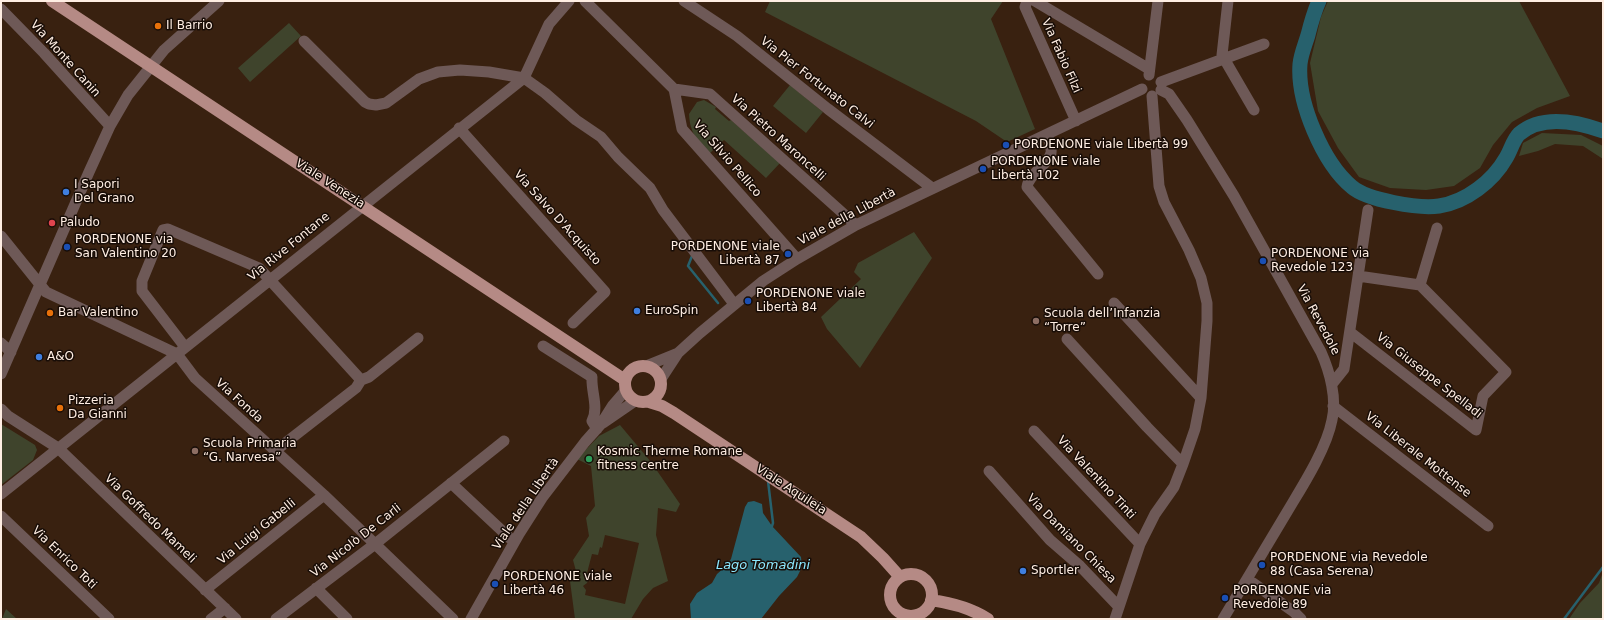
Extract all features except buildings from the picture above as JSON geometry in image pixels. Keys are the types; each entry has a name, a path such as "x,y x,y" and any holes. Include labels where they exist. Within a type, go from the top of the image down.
{"main road":[{"name":"Viale Venezia","path":"52,1 628,380"},
{"path":"635,401 629,396 628,380 638,367 646,366 655,370 674,413"},
{"path":"649,402 659,395 661,383"},
{"name":"Viale Aquileia","path":"635,401 644,403 649,402 662,406 674,413 861,537 900,577"},
{"path":"911,574 916,575 925,579 930,588 931,600 926,610 913,618 899,613 892,606 890,599 892,586 900,577 911,574"},
{"path":"931,600 959,606 976,612 988,619"}],"street":[{"path":"1,374 110,126 128,95 143,74 164,50 219,1"},
{"name":"Via Rive Fontane","path":"1,494 459,128 524,78 549,24 569,1"},
{"path":"585,1 674,89"},
{"name":"Via Pier Fortunato Calvi","path":"684,1 737,36 828,109 932,188"},
{"name":"Via Fabio Filzi","path":"1027,1 1025,7 1076,121"},
{"name":"Via Fabio Filzi","path":"1035,1 1156,76 1154,89"},
{"path":"1154,89 1141,84 1142,80 1149,72 1158,1"},
{"path":"1228,1 1221,50 1224,58 1254,110"},
{"name":"Via Monte Canin","path":"1,9 44,53 110,126"},
{"path":"304,41 369,104 381,105 386,103 419,79 438,72 460,70 489,72 524,78 545,93 576,120 601,136 618,157 650,188 663,210 734,304"},
{"name":"Viale della Libertà","path":"646,366 678,353 763,281 797,259 856,225 1076,121 1224,58 1264,44"},
{"name":"Via Pietro Maroncelli","path":"674,89 710,94 856,225"},
{"name":"Via Silvio Pellico","path":"674,89 682,129 797,259"},
{"name":"Via Revedole","path":"1154,89 1169,94 1187,120 1234,196 1321,352 1327,365 1332,384 1333,418 1329,433 1306,480 1223,619"},
{"name":"Via Damiano Chiesa","path":"1115,619 1140,544 1155,514 1174,487 1184,464 1195,429 1201,398 1207,321 1207,303 1202,278 1164,202 1159,186 1154,89"},
{"name":"Via Salvo D'Acquisto","path":"459,128 605,292 573,323"},
{"path":"1047,135 1051,147 1051,153 1048,159 1028,181 1027,187 1098,274"},
{"path":"1332,384 1344,369 1368,210"},
{"path":"1358,276 1420,285 1437,228"},
{"path":"181,351 141,287 142,281 163,230 168,229 259,268 271,279 361,380"},
{"name":"Via Fonda","path":"1,236 46,292 181,351 195,378 324,495 453,619"},
{"name":"Via Giuseppe Spelladi","path":"1350,332 1476,430 1483,396 1506,372 1420,285"},
{"path":"1114,303 1201,398"},
{"path":"276,451 356,388 361,380 369,377 418,338"},
{"path":"1067,339 1147,428 1184,464"},
{"path":"1,343 11,352"},
{"path":"543,346 592,377 596,408 596,414 592,421 599,426"},
{"name":"Viale della Libertà","path":"661,383 678,353"},
{"name":"Viale della Libertà","path":"471,619 514,542 542,498 599,426 628,380"},
{"name":"Viale della Libertà","path":"599,426 635,401"},
{"name":"Via Liberale Mottense","path":"1333,406 1488,526"},
{"name":"Via Goffredo Mameli","path":"3,414 58,448 236,619"},
{"name":"Via Valentino Tinti","path":"1034,431 1140,544"},
{"name":"Via Nicolò De Carli","path":"276,619 375,544 504,441"},
{"name":"Via Damiano Chiesa","path":"989,471 1050,540 1080,566 1119,607"},
{"path":"451,483 514,542"},
{"name":"Via Luigi Gabelli","path":"205,590 324,495"},
{"name":"Via Enrico Toti","path":"1,516 109,619"},
{"path":"1246,581 1253,583 1294,612 1301,619"},
{"path":"316,588 347,619"},
{"path":"211,619 224,608"}],"green space":[{"path":"770,1 1003,1 991,19 1035,129 1007,142 976,121 765,12"},
{"path":"1328,1 1519,1 1570,96 1537,108 1512,122 1493,145 1480,168 1454,186 1426,190 1390,188 1359,177 1338,148 1318,111 1310,63 1321,17"},
{"path":"289,23 301,36 250,82 238,68"},
{"path":"790,85 823,112 806,133 773,106"},
{"path":"704,100 716,107 715,109 729,121 731,120 780,163 766,178 724,140 710,153 701,145 693,132 689,114 697,102"},
{"path":"1542,133 1581,135 1603,146 1603,159 1583,146 1555,144 1538,151 1519,156 1523,143"},
{"path":"914,232 932,258 860,368 827,329 821,317 861,279 854,272 858,263"},
{"path":"1,424 35,445 37,450 33,460 1,485"},
{"path":"620,425 651,462 680,504 676,512 658,508 656,535 668,581 653,588 643,599 631,619 575,619 570,581 577,575 573,560 589,536 586,518 595,506 591,466 577,459 599,436","holes":["605,535 639,543 625,604 585,595 586,590 583,586 587,583 590,574 587,573 592,554 598,555 600,547 602,548"]},
{"path":"1603,572 1603,619 1569,619 1580,603 1599,583"},
{"path":"6,609 17,619 2,619"}],"water":[{"name":"Lago Tomadini","path":"754,501 762,504 763,513 772,526 801,557 802,567 797,577 779,596 761,619 691,619 690,604 697,593 712,583 717,574 731,559 745,507 748,502"}],"waterway":[{"path":"1319,1 1302,53 1300,64 1300,79 1303,96 1307,113 1322,148 1341,176 1359,192 1381,200 1407,205 1430,207 1449,204 1469,195 1494,175 1508,155 1517,136 1528,128 1538,124 1560,122 1583,125 1603,131"},
{"path":"692,256 688,266 718,303"},
{"path":"768,481 773,523 771,529"},
{"path":"1564,619 1603,567"}],"place":[{"name":"Il Barrio","path":"158,26"},
{"name":"PORDENONE viale Libertà 99","path":"1006,145"},
{"name":"PORDENONE viale Libertà 102","path":"983,169"},
{"name":"I Sapori Del Grano","path":"66,192"},
{"name":"Paludo","path":"52,223"},
{"name":"PORDENONE via San Valentino 20","path":"67,247"},
{"name":"PORDENONE viale Libertà 87","path":"788,254"},
{"name":"PORDENONE via Revedole 123","path":"1263,261"},
{"name":"PORDENONE viale Libertà 84","path":"748,301"},
{"name":"EuroSpin","path":"637,311"},
{"name":"Bar Valentino","path":"50,313"},
{"name":"Scuola dell’Infanzia “Torre”","path":"1036,321"},
{"name":"A&O","path":"39,357"},
{"name":"Pizzeria Da Gianni","path":"60,408"},
{"name":"Scuola Primaria “G. Narvesa”","path":"195,451"},
{"name":"Kosmic Therme Romane fitness centre","path":"589,459"},
{"name":"PORDENONE via Revedole 88 (Casa Serena)","path":"1262,565"},
{"name":"Sportler","path":"1023,571"},
{"name":"PORDENONE viale Libertà 46","path":"495,584"},
{"name":"PORDENONE via Revedole 89","path":"1225,598"}]}
